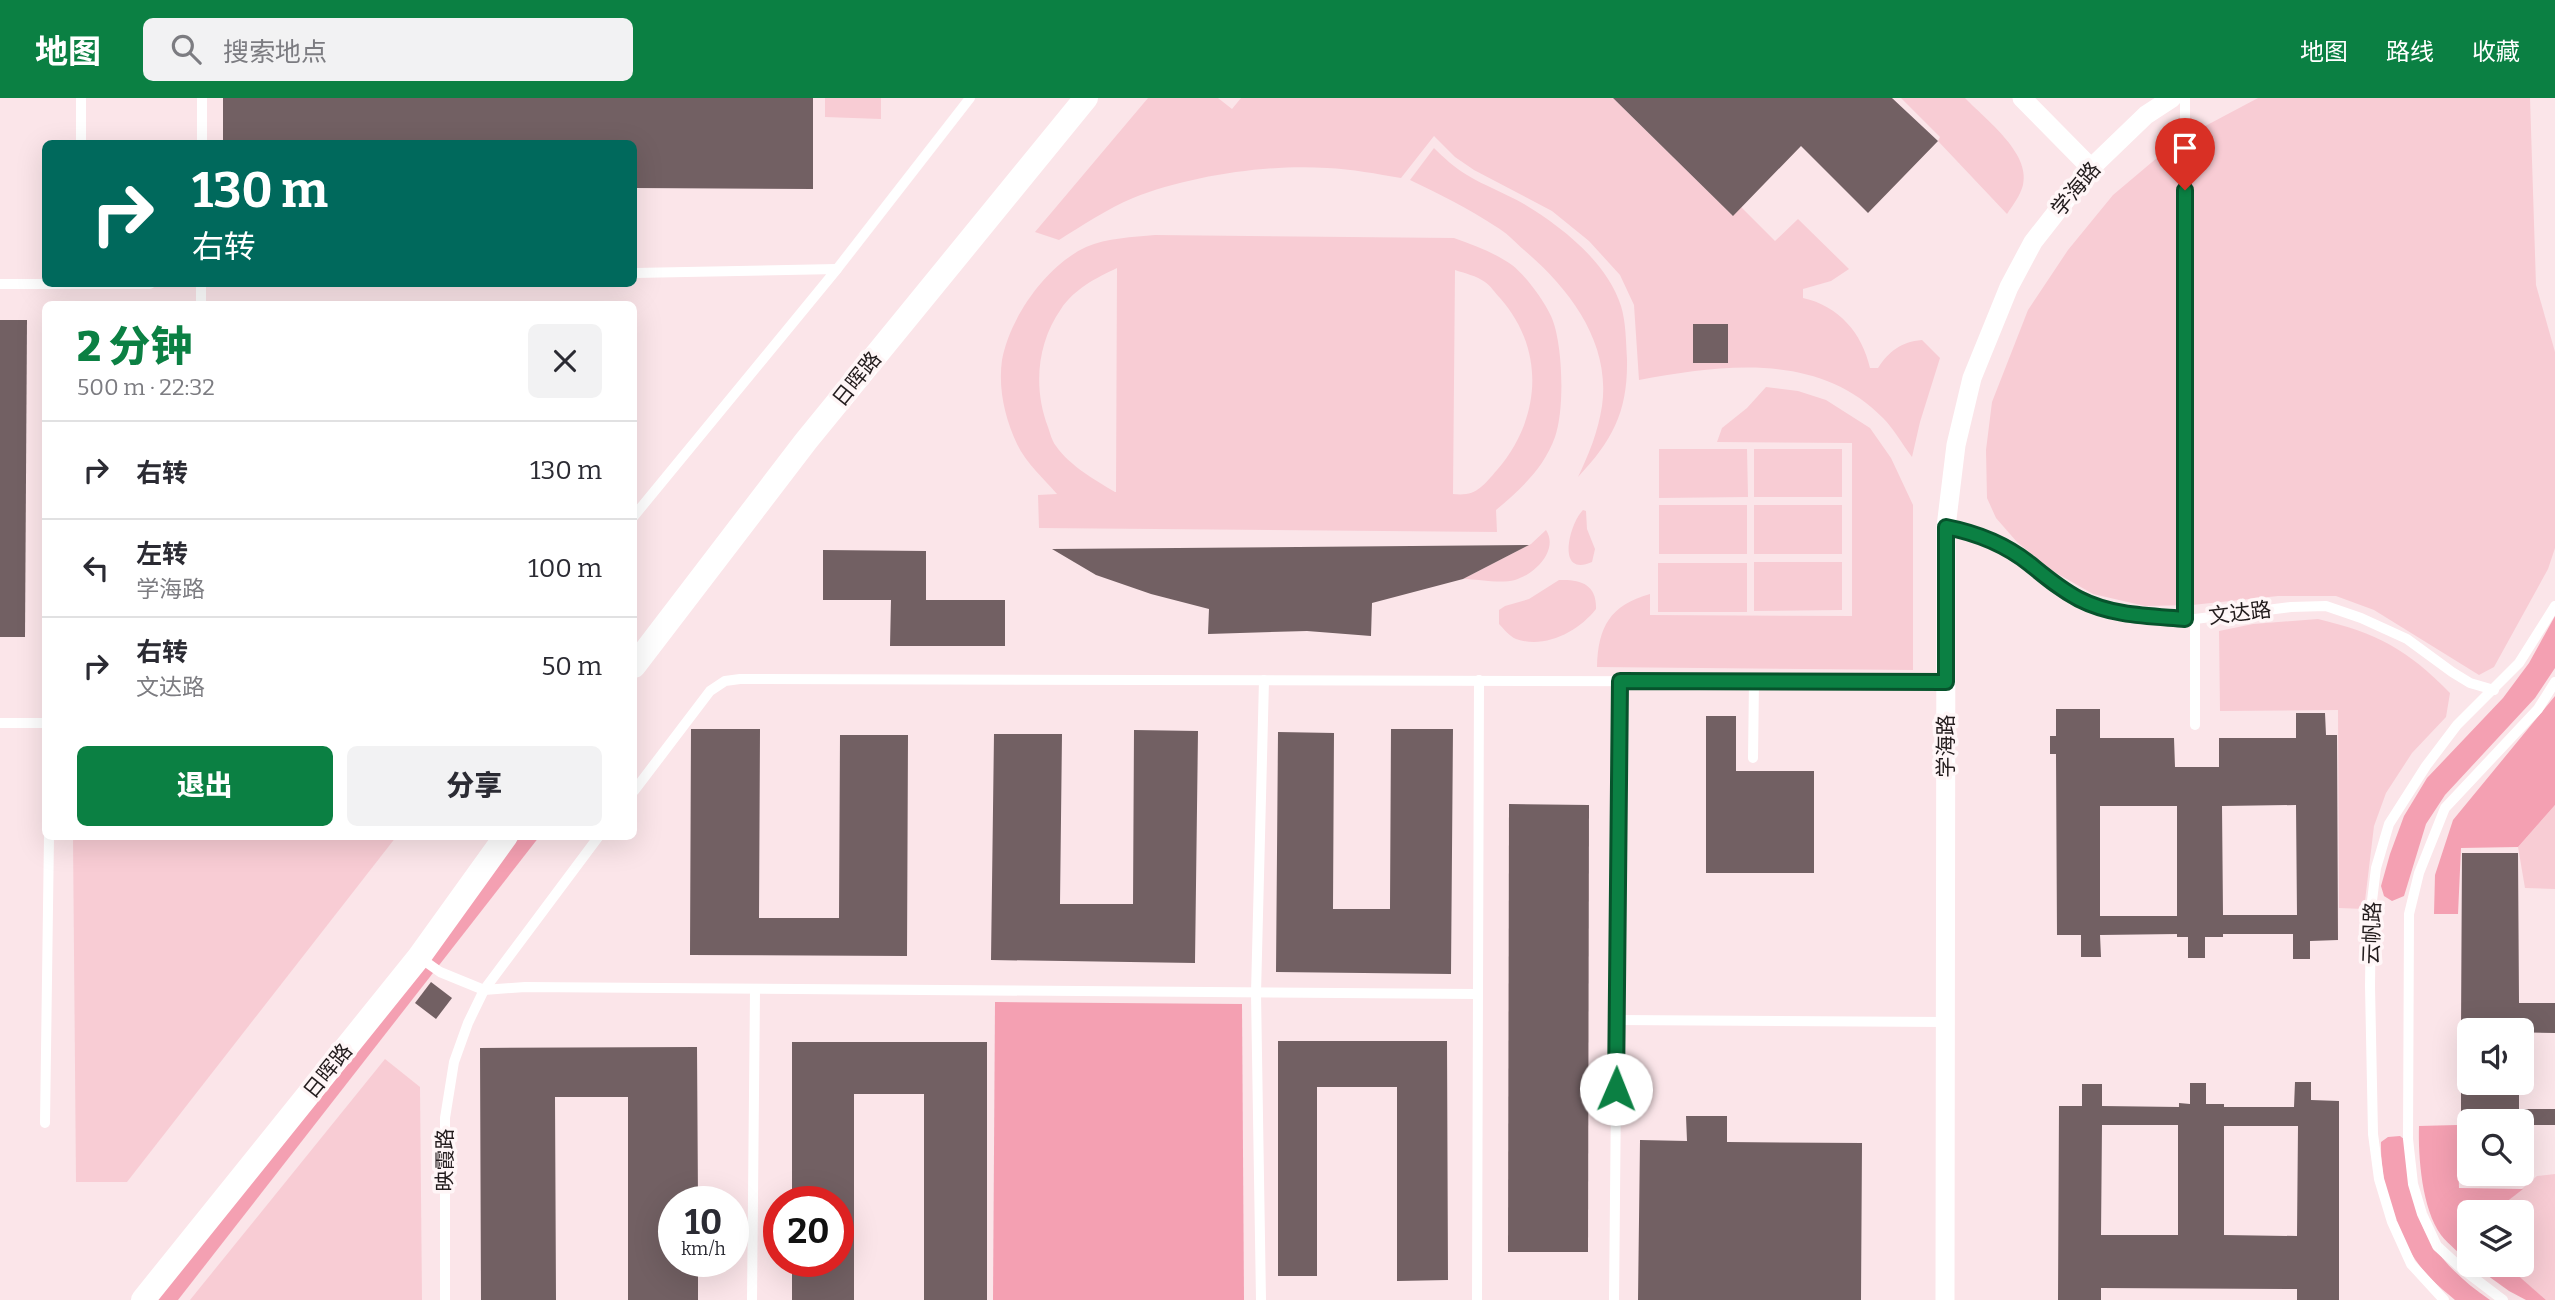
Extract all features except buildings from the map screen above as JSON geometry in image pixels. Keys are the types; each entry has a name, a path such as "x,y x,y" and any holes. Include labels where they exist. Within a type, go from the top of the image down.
{"street":[{"name":"日晖路","path":"637,662 806,441 1086,98"},
{"path":"2022,98 2091,168"},
{"name":"学海路","path":"1945,1300 1946,527 1956,445 1972,378 2009,287 2034,242 2091,168 2146,116 2172,98"},
{"name":"日晖路","path":"143,1300 418,957 503,840"}],"lane":[{"path":"81,98 81,140"},
{"path":"202,98 202,140"},
{"path":"637,512 837,269 970,98"},
{"path":"2185,98 2190,619 2195,725"},
{"path":"637,273 837,269"},
{"path":"0,284 42,284"},
{"name":"文达路","path":"1946,527 1982,536 2007,548 2080,600 2115,613 2190,619 2291,607 2326,606 2407,639 2470,683 2494,690"},
{"name":"云帆路","path":"2444,1300 2411,1264 2392,1222 2379,1179 2373,1134 2371,909 2376,868 2389,824 2426,766 2457,725 2519,663 2555,606"},
{"path":"637,787 710,691 725,681 733,680 1946,682"},
{"path":"1261,1300 1256,993 1264,680"},
{"path":"1478,1300 1479,680"},
{"path":"1614,1300 1620,681"},
{"path":"1753,758 1754,681"},
{"name":"云帆路","path":"2503,1300 2461,1268 2438,1246 2413,1184 2408,1139 2409,914 2419,873 2445,808 2538,709 2555,682"},
{"path":"0,723 42,723"},
{"path":"45,1123 49,840"},
{"name":"映霞路","path":"445,1300 445,1118 454,1062 484,990 596,840"},
{"path":"418,957 440,972 484,990 525,987 1478,994"},
{"path":"752,1300 755,990"},
{"path":"1617,1020 1945,1021"}],"shaded area":[{"path":"825,98 881,98 881,119 825,117"},
{"path":"1148,98 1218,98 1232,109 1241,98 1613,98 1732,215 1741,207 1775,241 1798,219 1849,269 1831,281 1803,289 1803,298 1828,307 1847,323 1861,343 1870,368 1878,368 1891,352 1902,345 1922,340 1940,358 1912,457 1887,422 1857,397 1829,382 1799,373 1768,368 1736,368 1639,380 1634,305 1620,275 1589,241 1552,211 1474,170 1455,157 1434,136 1401,178 1346,169 1304,167 1228,173 1178,183 1133,198 1104,212 1059,240 1035,232"},
{"path":"1901,98 1965,98 2005,137 2024,173 2022,189 2007,214 1938,141 1940,137"},
{"path":"2258,98 2530,98 2536,285 2555,352 2555,548 2548,569 2494,667 2479,675 2374,610 2336,596 2278,596 2192,605 2145,606 2093,594 2051,570 2017,542 1996,518 1987,498 1986,450 1992,402 2028,310 2068,250 2113,195 2177,141"},
{"path":"1434,148 1463,172 1524,204 1553,223 1594,260 1614,290 1625,326 1625,394 1609,437 1578,477 1593,443 1602,406 1603,383 1593,339 1584,319 1557,282 1510,237 1474,213 1410,180"},
{"path":"1155,235 1454,238 1477,246 1512,265 1534,288 1551,316 1558,342 1561,393 1558,425 1545,459 1514,495 1496,510 1497,532 1039,528 1038,495 1057,494 1025,458 1009,424 1001,382 1006,344 1032,294 1071,256 1086,247 1103,242","holes":["1117,268 1116,492 1115,492 1076,466 1055,444 1043,412 1039,381 1042,351 1061,309 1079,290","1455,270 1482,280 1500,298 1515,318 1531,362 1529,407 1512,450 1483,485 1468,494 1453,494"]},
{"path":"1766,387 1798,391 1826,400 1870,428 1891,458 1913,505 1913,670 1597,667 1600,640 1609,620 1625,604 1650,594 1650,615 1852,616 1852,443 1717,442 1722,428 1747,408"},
{"path":"1659,449 1747,449 1748,497 1659,498"},
{"path":"1754,449 1842,449 1842,497 1754,497"},
{"path":"1659,505 1747,505 1747,554 1659,554"},
{"path":"1754,505 1842,505 1842,554 1754,554"},
{"path":"1583,510 1586,511 1587,529 1595,549 1592,562 1581,565 1573,563 1569,547 1573,526"},
{"path":"1546,530 1549,538 1547,553 1537,567 1523,577 1503,582 1463,579 1531,544"},
{"path":"1754,562 1842,562 1842,610 1754,611"},
{"path":"1658,563 1747,563 1747,612 1658,612"},
{"path":"1559,580 1580,582 1594,594 1596,609 1580,625 1549,640 1527,642 1516,639 1499,624 1499,610 1529,599"},
{"path":"2555,616 2555,668 2535,698 2445,795 2426,824 2404,896 2392,901 2384,896 2381,886 2404,816 2427,778 2503,698 2529,663"},
{"path":"2318,619 2357,630 2390,645 2420,665 2450,693 2446,717 2412,753 2386,793 2374,826 2364,909 2339,908 2338,710 2220,711 2219,631 2253,624"},
{"path":"2555,696 2555,805 2518,847 2461,848 2458,914 2434,914 2435,875 2453,820"},
{"path":"2555,805 2555,889 2525,888 2518,847"},
{"path":"73,840 394,840 127,1182 76,1182"},
{"path":"504,840 537,840 178,1300 143,1300"},
{"path":"995,1002 1242,1004 1244,1300 993,1300"},
{"path":"385,1059 420,1087 422,1300 190,1300"},
{"path":"2457,1125 2459,1188 2523,1189 2509,1200 2457,1200 2457,1251 2441,1235 2429,1211 2419,1152 2419,1126"},
{"path":"2400,1136 2405,1140 2411,1190 2417,1212 2436,1250 2457,1273 2457,1277 2461,1277 2490,1300 2455,1300 2430,1278 2409,1249 2393,1215 2384,1178 2381,1142 2388,1137"},
{"path":"2555,1174 2555,1300 2546,1300 2519,1277 2534,1277 2534,1200 2509,1200 2525,1186 2534,1186 2534,1179"},
{"path":"2490,1277 2520,1277 2546,1300 2526,1300"}],"route":[{"path":"1616,1089 1620,681 1946,682 1946,527 1968,531 2007,548 2080,600 2115,613 2185,619 2185,190"}]}
